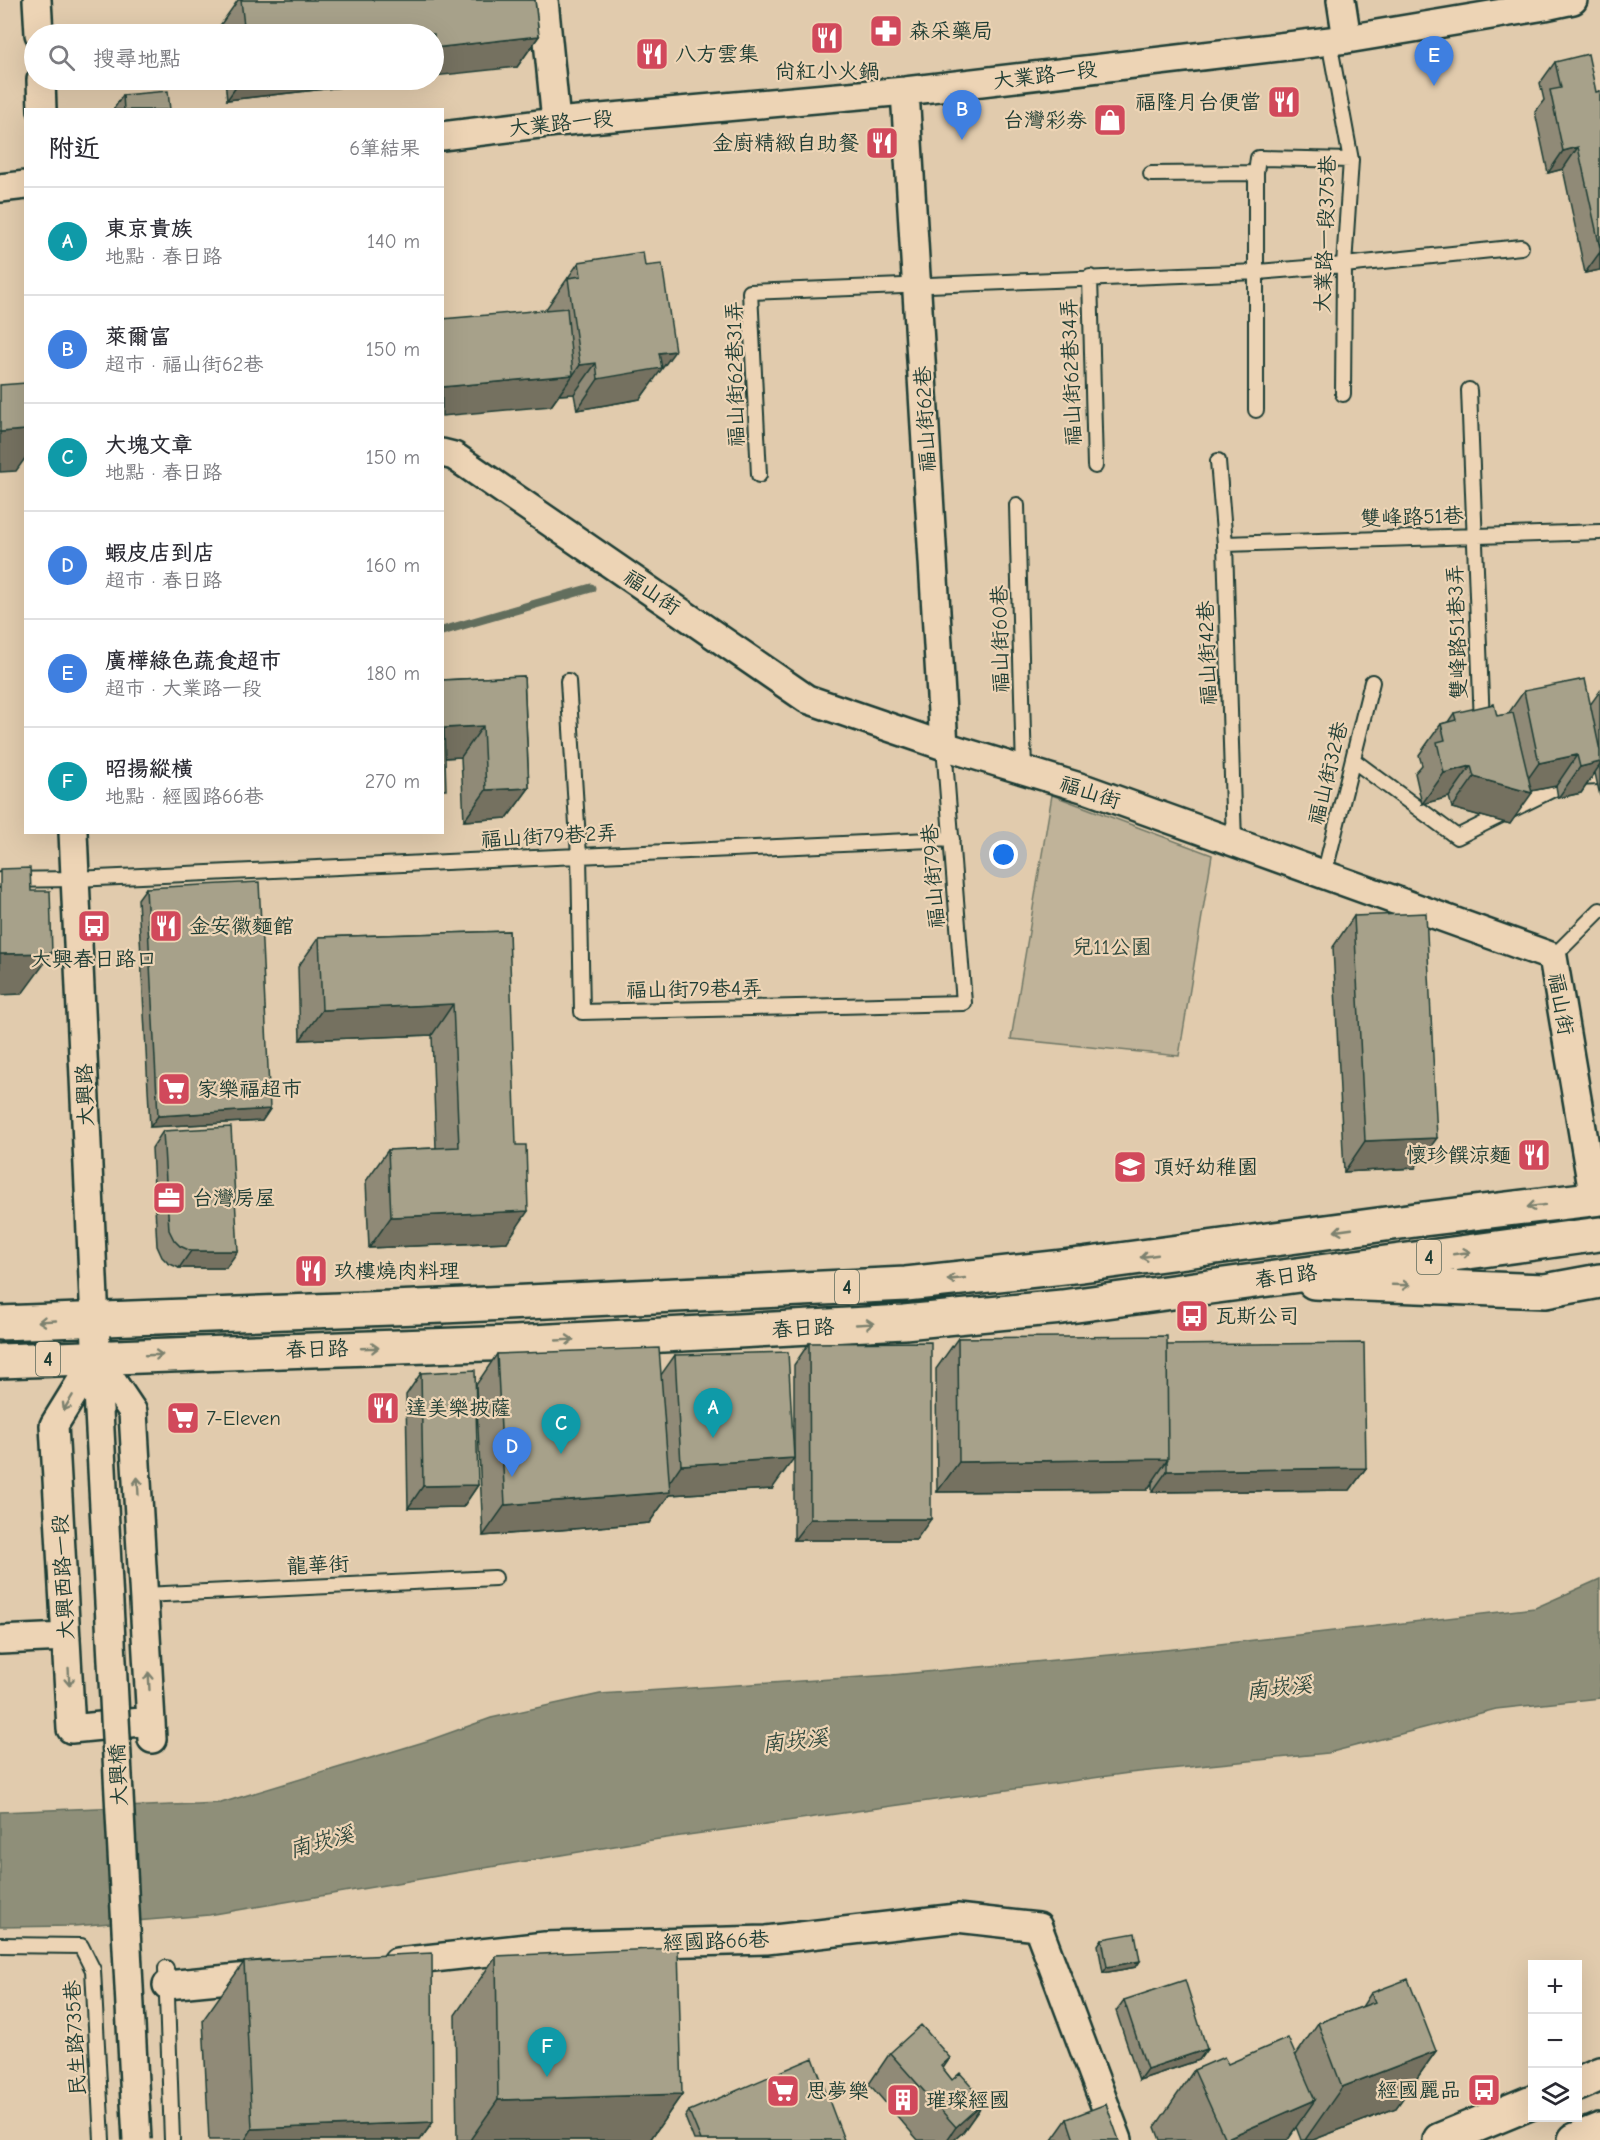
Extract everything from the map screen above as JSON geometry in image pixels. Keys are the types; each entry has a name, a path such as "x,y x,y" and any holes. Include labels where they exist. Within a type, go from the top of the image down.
{"main road":[{"name":"春日路","path":"0,1323 454,1306 906,1284 1082,1265 1415,1220 1597,1199"},
{"path":"1597,1199 1600,1234"},
{"name":"春日路","path":"0,1361 514,1343 904,1322 1062,1307 1600,1234"},
{"path":"1258,1280 1545,1290 1600,1281"},
{"path":"1582,2082 1600,2074"},
{"path":"1440,2140 1528,2104"},
{"path":"1575,2140 1600,2130"}],"street":[{"path":"37,0 38,24"},
{"path":"544,0 556,122"},
{"path":"1338,40 1341,0"},
{"name":"大業路一段","path":"444,136 556,122 905,91 1338,40 1573,0"},
{"path":"41,90 42,108"},
{"name":"福山街62巷","path":"905,91 944,746"},
{"path":"0,188 24,186"},
{"name":"福山街","path":"444,454 454,456 807,699 944,746 1086,789 1553,957 1597,1199"},
{"name":"大興路","path":"73,834 96,1357"},
{"name":"大興橋","path":"96,1357 137,2140"},
{"name":"大興西路一段","path":"96,1357 134,1412 144,1595 152,1730 71,1729 54,1425 96,1357"},
{"path":"0,1640 66,1637"},
{"name":"經國路66巷","path":"368,1965 545,1946 766,1940 957,1917 1038,1927 1118,2140"},
{"path":"167,1977 297,1972"}],"lane":[{"name":"大業路一段375巷","path":"1338,40 1351,160 1344,265 1343,394"},
{"path":"1256,410 1258,272 1256,173 1258,158 1351,160"},
{"path":"1151,174 1256,173"},
{"name":"福山街62巷34弄","path":"917,286 1090,277 1258,272 1521,247"},
{"name":"福山街62巷34弄","path":"1090,277 1095,466"},
{"name":"福山街62巷31弄","path":"759,475 750,291 917,286"},
{"name":"雙峰路51巷3弄","path":"1469,390 1482,726"},
{"name":"福山街42巷","path":"1218,461 1225,544 1234,843"},
{"name":"福山街60巷","path":"1017,505 1024,771"},
{"name":"雙峰路51巷","path":"1225,544 1600,532"},
{"path":"568,681 579,856"},
{"name":"福山街32巷","path":"1324,874 1372,682"},
{"name":"福山街79巷","path":"944,746 964,1003"},
{"path":"1353,760 1457,837 1576,778 1600,777"},
{"name":"福山街79巷2弄","path":"0,880 75,879 952,839"},
{"name":"福山街79巷4弄","path":"579,856 582,1012 964,1003"},
{"path":"1553,957 1600,910"},
{"name":"龍華街","path":"144,1595 495,1578"},
{"name":"民生路735巷","path":"0,1945 81,1946 93,1970 102,2140"},
{"path":"167,1977 172,2140"}],"green space":[{"name":"兒11公園","path":"1052,795 1212,855 1179,1056 1011,1039"}],"water":[{"name":"南崁溪","path":"1600,1579 1600,1698 1496,1709 1328,1753 1129,1773 638,1842 209,1915 74,1926 0,1927 0,1812 221,1803 427,1741 491,1718 600,1694 892,1675 1175,1649 1535,1608"}],"building":[{"path":"241,0 535,0 539,36 444,47 444,24 244,24"},
{"path":"1588,54 1596,92 1600,91 1600,248 1578,147 1563,151 1550,90 1561,88 1555,62"},
{"path":"168,91 170,108 124,108 123,95"},
{"path":"643,252 645,266 662,264 675,351 659,353 662,368 598,379 596,363 580,365 568,278 581,276 579,262"},
{"path":"567,308 573,375 444,387 444,319"},
{"path":"24,383 24,430 0,432 0,385"},
{"path":"524,676 529,788 486,790 483,726 444,728 444,680"},
{"path":"1585,679 1600,751 1600,762 1580,767 1577,755 1539,763 1524,691"},
{"path":"1494,704 1497,716 1513,713 1532,793 1474,777 1471,766 1444,773 1437,742 1445,740 1441,724 1456,720 1454,713"},
{"path":"444,728 446,790 444,790"},
{"path":"30,868 31,891 50,891 52,953 0,954 0,869"},
{"path":"259,882 270,1109 158,1116 146,888"},
{"path":"1426,913 1437,1138 1365,1141 1354,916"},
{"path":"509,931 516,1145 526,1145 528,1211 391,1217 388,1150 459,1147 453,1004 322,1010 319,937"},
{"path":"231,1127 238,1251 191,1251 180,1246 169,1230 163,1131"},
{"path":"1167,1336 1168,1459 959,1462 958,1338"},
{"path":"931,1342 931,1519 810,1519 809,1343"},
{"path":"1364,1343 1366,1468 1167,1471 1167,1345"},
{"path":"659,1348 670,1492 505,1505 497,1354"},
{"path":"788,1352 794,1458 681,1465 675,1355"},
{"path":"475,1370 478,1485 423,1486 421,1373"},
{"path":"1135,1933 1140,1961 1107,1967 1102,1939"},
{"path":"678,1948 682,2094 498,2100 496,1956"},
{"path":"432,1953 433,2122 252,2129 244,1962"},
{"path":"1408,1979 1436,2051 1342,2087 1318,2023 1375,2002 1371,1993"},
{"path":"1185,1980 1207,2049 1147,2069 1124,2000"},
{"path":"921,2025 950,2058 941,2066 952,2080 960,2073 985,2101 956,2127 890,2053"},
{"path":"1288,2038 1315,2100 1225,2139 1194,2070 1224,2057 1228,2064"},
{"name":"思夢樂","path":"813,2058 844,2140 701,2140 689,2111"},
{"path":"1106,2104 1119,2140 1074,2140 1067,2119"}],"waterway":[{"path":"444,630 591,588"}],"place":[{"name":"森采藥局","path":"886,31"},
{"name":"尚紅小火鍋","path":"827,38"},
{"name":"八方雲集","path":"652,54"},
{"name":"廣樺綠色蔬食超市","path":"1434,86"},
{"name":"福隆月台便當","path":"1284,102"},
{"name":"台灣彩券","path":"1110,120"},
{"name":"萊爾富","path":"962,140"},
{"name":"金廚精緻自助餐","path":"882,143"},
{"name":"大興春日路口","path":"94,926"},
{"name":"金安徽麵館","path":"166,926"},
{"name":"家樂福超市","path":"174,1089"},
{"name":"懷珍饌涼麵","path":"1534,1155"},
{"name":"頂好幼稚園","path":"1130,1167"},
{"name":"台灣房屋","path":"169,1198"},
{"name":"玖樓燒肉料理","path":"311,1271"},
{"name":"瓦斯公司","path":"1192,1316"},
{"name":"達美樂披薩","path":"383,1408"},
{"name":"7-Eleven","path":"183,1418"},
{"name":"東京貴族","path":"713,1438"},
{"name":"大塊文章","path":"561,1454"},
{"name":"蝦皮店到店","path":"512,1477"},
{"name":"昭揚縱橫","path":"547,2077"},
{"name":"經國麗品","path":"1484,2090"},
{"name":"思夢樂","path":"783,2091"},
{"name":"璀璨經國","path":"903,2100"}]}
